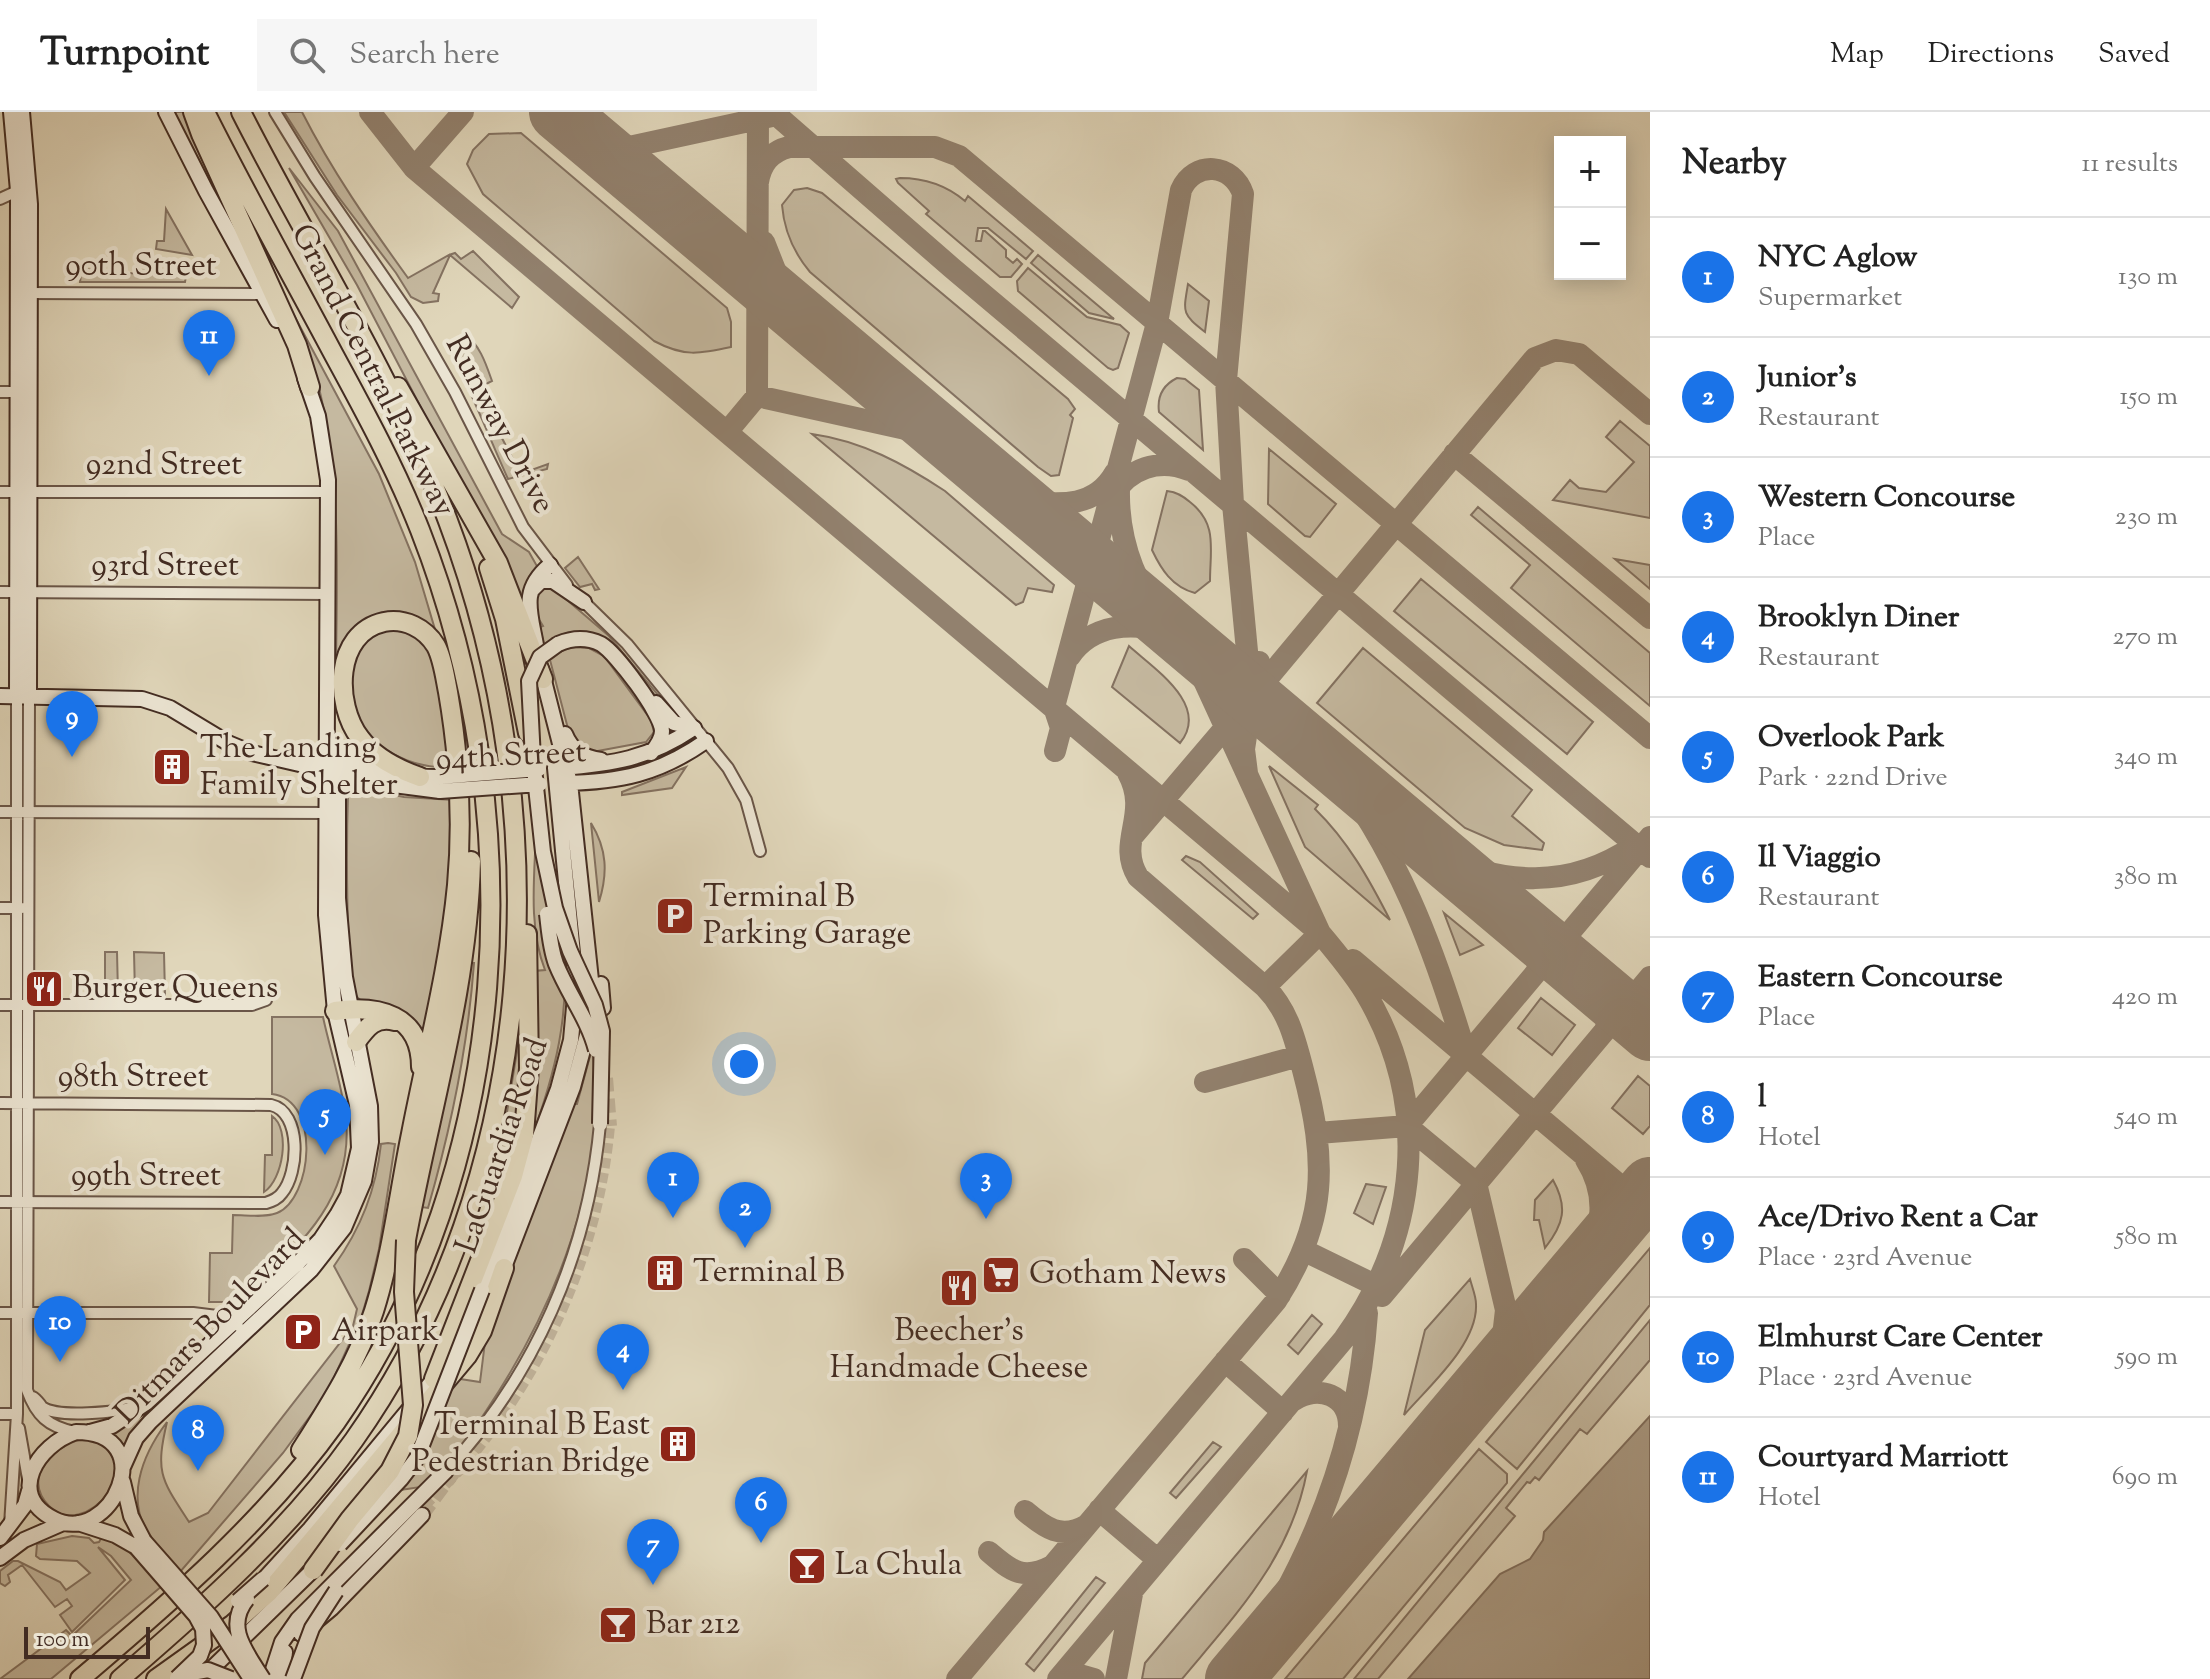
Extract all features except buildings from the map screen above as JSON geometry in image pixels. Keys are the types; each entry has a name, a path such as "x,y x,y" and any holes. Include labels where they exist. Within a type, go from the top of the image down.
{"highway":[{"path":"193,112 297,345 310,387"},
{"name":"Grand Central Parkway","path":"80,1679 253,1520 337,1420 380,1349 430,1241 463,1136 484,1020 491,914 485,801 467,691 440,589 396,475 205,112"},
{"name":"Grand Central Parkway","path":"120,1679 244,1565 315,1490 351,1444 411,1347 443,1279 470,1207 487,1145 509,1018 515,952 513,820 505,746 481,627 448,521 418,451 357,329 241,112"},
{"path":"357,329 408,401 502,572 543,679"},
{"path":"437,454 477,537 551,774"},
{"path":"253,1520 317,1424 348,1371 367,1330 385,1268 453,926 459,858 459,783 450,704 437,647 430,637 415,626 399,621 382,622 360,635 350,651 343,680 346,712 356,733 371,750 393,765 420,777"},
{"path":"313,1570 390,1471 408,1436 413,1405 404,1292 406,1240 450,1030 468,915 472,833 467,691"},
{"path":"434,1379 513,1176 527,1119 526,919 505,746"},
{"path":"342,1010 389,1013 406,1027 416,1043 421,1061 411,1133"},
{"path":"356,1042 370,1024 377,1021 392,1020 406,1027"},
{"path":"156,1679 245,1614 300,1558 467,1356 482,1331 504,1268"}],"street":[{"path":"11,112 24,188"},
{"path":"10,1517 22,1312 22,112"},
{"name":"Ditmars Boulevard","path":"123,1474 136,1438 321,1239 348,1195 359,1148 357,1105 326,915 332,813 329,767 329,492 324,448 310,387 166,112"},
{"name":"Runway Drive","path":"275,112 315,177 416,324 455,392 523,527 550,565 618,634 724,761 740,788 760,851"},
{"path":"0,199 24,188"},
{"name":"90th Street","path":"24,293 263,294"},
{"path":"0,392 24,392"},
{"name":"92nd Street","path":"0,492 329,492"},
{"path":"550,565 536,578 529,597 543,679 553,712 569,743 579,753 600,760 629,760"},
{"path":"529,597 538,583 549,580 584,602"},
{"name":"93rd Street","path":"0,592 329,594"},
{"path":"551,774 529,681 536,662 548,650 577,639 598,643 616,657 661,723 661,735 651,753"},
{"path":"628,674 674,723 694,728"},
{"name":"94th Street","path":"0,696 131,697 148,700 170,708 234,746 265,756 420,777 439,784"},
{"path":"553,712 551,774 543,852 551,948 557,967 589,1027 596,1050"},
{"name":"94th Street","path":"329,767 412,789 551,774 629,760 651,753 694,728"},
{"name":"94th Street","path":"551,774 643,775 706,741"},
{"name":"LaGuardia Road","path":"263,1579 320,1517 480,1321 504,1268 573,1087 589,1032 593,988 585,926 551,774"},
{"name":"LaGuardia Road","path":"201,1679 359,1525 417,1458 482,1290 555,1098 576,1005 575,971 551,774"},
{"path":"0,812 332,813"},
{"path":"270,1679 279,1649 298,1619 446,1471 501,1402 528,1360 570,1268 594,1175 600,1124 602,1049 600,1022 564,937 543,852"},
{"path":"0,908 22,908"},
{"path":"585,926 596,952 603,1008"},
{"path":"0,1005 252,1005 266,1000"},
{"name":"Ditmars Boulevard","path":"83,1432 112,1426 135,1412 311,1270 344,1228 359,1197 369,1160 371,1125 356,1042 342,1010"},
{"name":"98th Street","path":"0,1103 278,1106 289,1116 294,1140 292,1170 285,1190 266,1203"},
{"name":"99th Street","path":"0,1202 266,1203"},
{"path":"22,1312 27,1390 41,1418 57,1427 109,1441 120,1456 131,1516 140,1544 203,1629 204,1645 200,1656 177,1679"},
{"path":"0,1313 193,1313 225,1317 239,1328"},
{"path":"27,1390 42,1407 59,1411 118,1412 134,1407 157,1392"},
{"path":"0,1414 17,1414"},
{"path":"17,1414 29,1487 39,1508 71,1523 140,1544 211,1617 251,1679"},
{"path":"0,1538 29,1487 41,1457 58,1441 83,1432"},
{"path":"0,1558 24,1540 106,1507 123,1474"},
{"path":"282,1679 288,1645 369,1571 422,1515"},
{"path":"228,1643 227,1626 232,1610 263,1579"},
{"path":"263,1579 239,1609 236,1623 241,1643 263,1679"},
{"path":"301,1634 351,1581"},
{"path":"293,1679 312,1628 336,1591"},
{"path":"190,1594 240,1679"},
{"path":"177,1679 192,1671 205,1670 231,1679"}],"shaded area":[{"path":"174,112 186,112 251,260"},
{"path":"284,112 302,112 352,197 408,278 449,255 455,253 461,259 473,251 519,297 512,308 450,255 433,293 439,294 438,301 423,303 411,297 337,195"},
{"path":"521,133 727,308 731,322 731,347 692,353 674,350 654,341 483,194 467,164 473,150 489,134"},
{"path":"289,168 338,231 502,534 529,552 538,568 527,584 523,603 357,285"},
{"path":"896,179 934,184 965,201 968,196 1033,251 1026,259 988,228 978,228 976,241 981,241 985,231 1006,250 1006,257 1013,263 1017,259 1022,264 1011,277 1000,277 926,214 929,211 898,183"},
{"path":"807,188 822,193 1068,399 1075,409 1070,415 1073,418 1059,475 1051,476 1038,467 810,272 791,241 782,205 794,190"},
{"path":"166,209 192,255 156,249 157,241 164,241"},
{"path":"1038,255 1114,319 1089,313 1031,263"},
{"path":"83,260 84,269 140,274 141,270 186,276 185,282 80,282"},
{"path":"1028,268 1087,317 1120,325 1129,333 1118,368 1108,368 1018,291 1017,281"},
{"path":"1188,284 1209,301 1205,332 1186,312"},
{"path":"281,291 379,474 415,562 439,643 392,616 336,664 336,525 326,422 312,363"},
{"path":"466,337 479,349 488,369 492,381 486,384 482,400 516,465 526,472 548,464 547,469 508,479 452,355 454,346"},
{"path":"1177,378 1185,379 1199,390 1203,450 1159,412 1162,392"},
{"path":"1620,421 1650,446 1650,518 1553,500 1570,480 1579,488 1606,492 1634,462 1606,437"},
{"path":"812,434 848,442 882,455 945,491 1054,585 1052,592 1028,588 1023,602 1016,605"},
{"path":"1269,449 1336,504 1310,537 1268,504"},
{"path":"1167,491 1190,502 1199,510 1209,528 1210,581 1195,593 1168,576 1152,550"},
{"path":"1478,507 1650,653 1650,706 1511,588 1530,565 1471,515"},
{"path":"578,557 599,589 595,590 592,584 580,587 565,568"},
{"path":"1615,559 1650,565 1650,589"},
{"path":"1421,579 1593,722 1567,754 1394,611"},
{"path":"545,587 553,588 609,636 659,696 659,700 622,660 589,635 569,632 544,645 540,627 543,626 538,622 535,607 538,594"},
{"path":"398,629 425,644 436,667 450,767 418,764 386,750 370,736 353,705 351,671 356,655 366,642 379,633"},
{"path":"1129,646 1164,676 1184,701 1188,729 1180,743 1112,687"},
{"path":"572,647 589,648 604,656 651,720 654,732 646,742 587,753 572,744 550,660"},
{"path":"1363,648 1532,790 1512,816 1544,843 1542,850 1504,845 1465,828 1317,703"},
{"path":"1269,766 1318,805 1315,809 1357,861 1390,920 1305,847"},
{"path":"686,767 672,788 622,795 622,792"},
{"path":"352,786 404,797 454,800 453,861 425,1041 364,1003 358,998 354,986 348,935 347,867 348,794"},
{"path":"591,823 604,861 604,881 599,902"},
{"path":"535,854 562,901 565,993 554,1067 530,1142 534,971 545,970 535,928"},
{"path":"1186,856 1200,862 1258,914 1253,919 1182,860"},
{"path":"1444,913 1483,945 1460,955"},
{"path":"105,952 117,952 118,994 105,994"},
{"path":"134,952 164,953 165,995 135,995"},
{"path":"467,963 474,963 468,1025 457,1087 428,1208 421,1207"},
{"path":"1541,998 1575,1025 1552,1055 1518,1028"},
{"path":"272,1017 323,1017 346,1119 346,1149 330,1200 299,1243 239,1302 209,1302 210,1253 232,1253 233,1215 277,1213 289,1204 304,1171 305,1131 299,1113 288,1100 272,1094"},
{"path":"523,1027 515,1155 501,1148"},
{"path":"592,1049 595,1097 593,1144 585,1192 555,1284 511,1371 453,1460 431,1483 401,1490 380,1470 454,1378 480,1382 486,1334 573,1104 577,1104"},
{"path":"1638,1076 1650,1086 1650,1126 1643,1134 1612,1108"},
{"path":"272,1116 281,1132 282,1154 276,1177 264,1192 265,1155 272,1155"},
{"path":"381,1144 395,1144 379,1249 369,1291 361,1318 327,1393 283,1453 180,1572 151,1538 139,1508 140,1478 150,1449 167,1422 161,1465 167,1485 189,1522 208,1513 353,1326 357,1309 334,1266 366,1208"},
{"path":"1553,1180 1561,1199 1562,1215 1545,1248 1539,1220 1534,1220 1535,1200"},
{"path":"1366,1184 1386,1187 1373,1224 1354,1213"},
{"path":"1650,1248 1650,1305 1517,1469 1486,1442"},
{"path":"1470,1279 1476,1304 1475,1319 1469,1334 1450,1364 1404,1415 1425,1330"},
{"path":"1312,1315 1322,1324 1298,1354 1288,1345"},
{"path":"1650,1320 1650,1360 1587,1434 1580,1429 1539,1480 1535,1477 1530,1483 1527,1482 1506,1508 1515,1516 1378,1679 1354,1679"},
{"path":"224,1335 228,1340 124,1449 110,1434"},
{"path":"1650,1416 1650,1679 1408,1679 1500,1574 1530,1559 1543,1540 1544,1532"},
{"path":"87,1438 107,1449 115,1464 114,1479 107,1494 94,1507 79,1514 63,1515 49,1506 41,1495 38,1483 40,1473 54,1454 75,1441"},
{"path":"1213,1442 1221,1447 1176,1498 1170,1493"},
{"path":"1479,1449 1507,1474 1507,1483 1343,1679 1285,1679"},
{"path":"1307,1471 1299,1502 1275,1558 1241,1608 1182,1679 1142,1679 1145,1663"},
{"path":"72,1536 89,1538 94,1543 102,1537 132,1551 162,1586 51,1679 0,1679 66,1630 72,1636 131,1580 111,1556 98,1547 125,1580 72,1632 60,1615 72,1606 67,1599 55,1607 22,1565 8,1575 10,1582 5,1586 0,1583 0,1571 13,1561 18,1561 60,1582 66,1590 90,1573 77,1561 40,1559 36,1556 37,1544"},
{"path":"1096,1577 1105,1583 1034,1671 1026,1664"}],"taxiway":[{"path":"370,112 414,168 1320,933 1360,984 1386,1035 1401,1079 1408,1124 1408,1168 1401,1213 1388,1257 1369,1299 1344,1339 1058,1679"},
{"path":"414,168 463,112"},
{"path":"727,432 757,396 758,112"},
{"path":"773,112 952,268 1650,857"},
{"path":"606,152 772,116"},
{"path":"758,182 768,160 789,147 935,147 959,156 1650,738"},
{"path":"1055,751 1061,728 1054,707 1157,323 1181,190 1187,180 1204,170 1213,169 1231,176 1243,194 1226,380 1233,504 1249,672 1258,698 1277,718"},
{"path":"764,242 781,285 814,327"},
{"path":"1247,773 1244,749 1252,697 1535,358 1556,350 1579,354 1650,414"},
{"path":"757,396 910,430 976,464"},
{"path":"1454,454 1650,618"},
{"path":"1112,496 1127,478 1146,468 1167,465 1189,470"},
{"path":"1021,501 1061,503 1086,499 1106,485 1115,473"},
{"path":"1119,490 1119,508 1130,560 1164,622"},
{"path":"1070,656 1090,637 1114,628 1154,629 1182,639 1188,646 1320,933 1265,987"},
{"path":"1217,667 1259,662"},
{"path":"1133,836 1235,716"},
{"path":"1326,759 1351,793 1393,863 1426,937 1466,1055"},
{"path":"957,1679 1276,1301 1306,1244 1314,1217 1319,1162 1316,1133 1290,1026 1280,1005 1265,987 1138,877 1130,851 1136,802 1128,773"},
{"path":"1318,1133 1407,1126 1650,837"},
{"path":"1435,851 1485,871 1510,877 1535,878 1585,870 1634,846"},
{"path":"1533,934 1540,950 1537,971"},
{"path":"1353,960 1650,1211"},
{"path":"1382,1296 1650,977"},
{"path":"1597,988 1609,1009 1604,1032"},
{"path":"1205,1082 1299,1056"},
{"path":"1407,1126 1476,1183 1506,1310 1502,1345 1480,1387"},
{"path":"1584,1264 1595,1238 1600,1212 1598,1186 1586,1160"},
{"path":"1305,1251 1377,1286"},
{"path":"1244,1259 1280,1295"},
{"path":"1231,1679 1284,1595 1325,1506 1353,1412 1367,1313"},
{"path":"1225,1361 1283,1412"},
{"path":"1294,1400 1313,1393 1330,1395 1344,1407 1349,1426"},
{"path":"1099,1510 1158,1560"},
{"path":"1025,1511 1039,1522 1061,1532 1087,1525"},
{"path":"989,1552 1018,1572 1033,1573 1052,1566"},
{"path":"1116,1679 1132,1594"},
{"path":"1062,1679 1080,1675 1094,1679"}],"runway":[{"path":"558,112 1650,1032"},
{"path":"1234,1679 1650,1186"}],"tunnel":[{"path":"606,1078 610,1126"},
{"path":"414,1517 466,1463 501,1419 547,1341 566,1301 595,1215 610,1126"},
{"path":"422,1515 454,1472"}],"place":[{"name":"Courtyard Marriott","path":"209,376"},
{"name":"Ace/Drivo Rent a Car","path":"72,757"},
{"name":"The Landing Family Shelter","path":"172,767"},
{"name":"Terminal B Parking Garage","path":"675,916"},
{"name":"Burger Queens","path":"44,989"},
{"name":"Overlook Park","path":"325,1155"},
{"name":"NYC Aglow","path":"673,1218"},
{"name":"Western Concourse","path":"986,1219"},
{"name":"Junior's","path":"745,1248"},
{"name":"Terminal B","path":"665,1273"},
{"name":"Gotham News","path":"1001,1275"},
{"name":"Beecher’s Handmade Cheese","path":"959,1288"},
{"name":"Airpark","path":"303,1332"},
{"name":"Elmhurst Care Center","path":"60,1362"},
{"name":"Brooklyn Diner","path":"623,1390"},
{"name":"Terminal B East Pedestrian Bridge","path":"678,1444"},
{"name":"l","path":"198,1471"},
{"name":"Il Viaggio","path":"761,1543"},
{"name":"La Chula","path":"807,1566"},
{"name":"Eastern Concourse","path":"653,1585"},
{"name":"Bar 212","path":"618,1625"}]}
